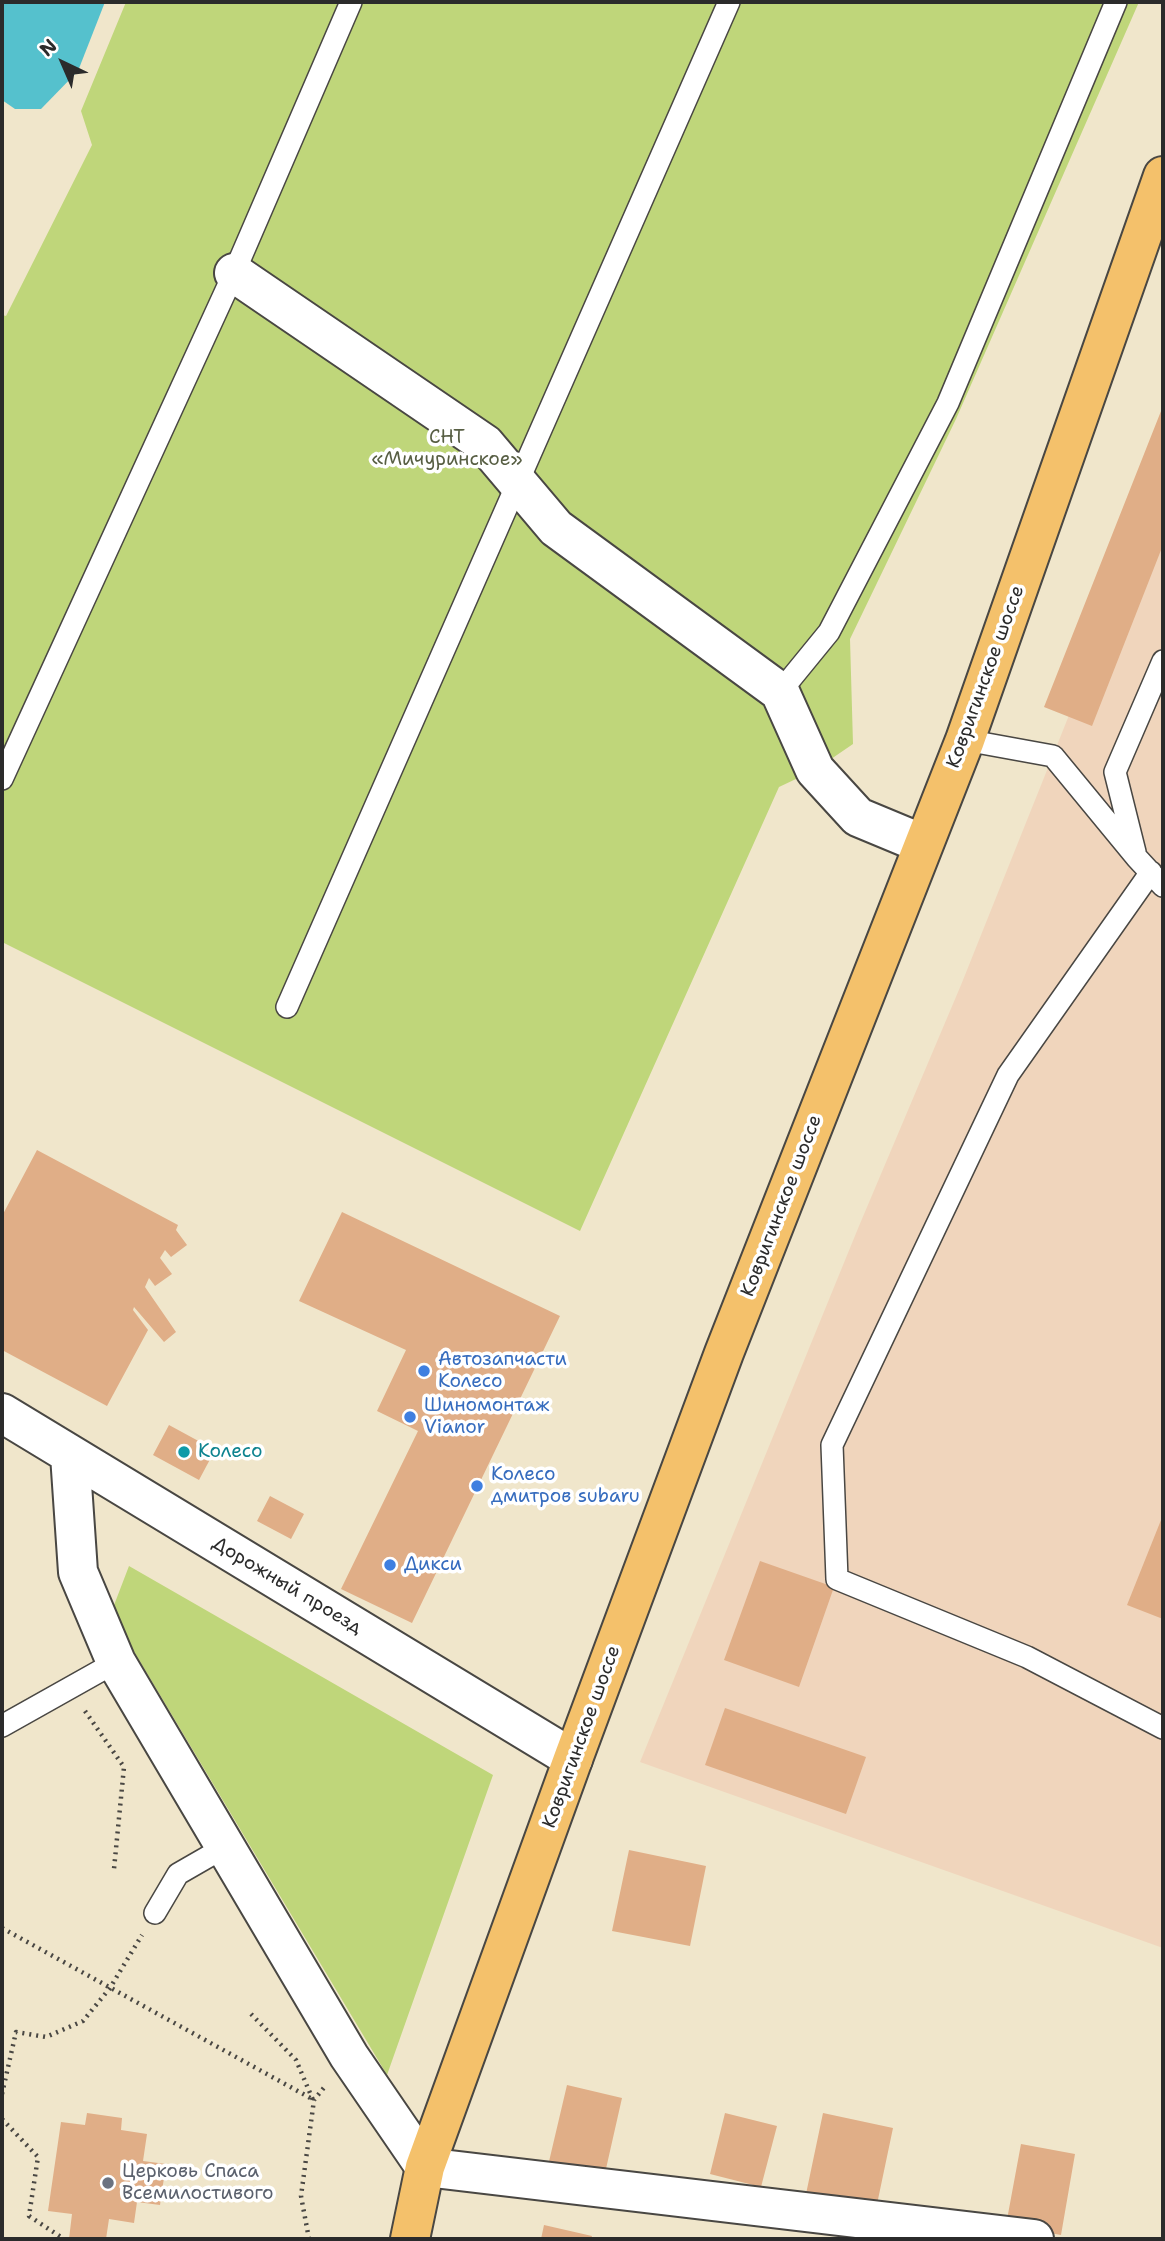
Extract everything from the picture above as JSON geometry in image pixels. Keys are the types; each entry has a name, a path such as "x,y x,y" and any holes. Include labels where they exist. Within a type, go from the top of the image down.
{"main road":[{"name":"Ковригинское шоссе","path":"410,2239 425,2167 573,1759 724,1353 965,740 1163,176"}],"street":[{"path":"234,273 485,444 556,528 780,692 815,770 858,817 923,844"},
{"name":"Дорожный проезд","path":"2,1413 573,1759"},
{"path":"70,1455 78,1572 116,1662 349,2056 425,2167 1034,2239"}],"lane":[{"path":"2,779 234,273 351,2"},
{"path":"287,1007 729,2"},
{"path":"780,692 829,632 948,403 1116,2"},
{"path":"1150,872 1115,772 1163,660"},
{"path":"965,740 1053,756 1150,872"},
{"path":"1150,872 1008,1075 832,1445 837,1579 1027,1657 1163,1728"},
{"path":"2,1726 116,1662"},
{"path":"155,1913 178,1874 225,1847"}],"path":[{"path":"69,1688 124,1767 114,1869"},
{"path":"2,2094 16,2032 46,2037 83,2021 110,1988 155,1913"},
{"path":"2,1928 314,2100"},
{"path":"251,2014 296,2060 314,2100"},
{"path":"309,2239 301,2196 314,2100 349,2056"},
{"path":"2,2119 38,2157 29,2216 61,2239"}],"shaded area":[{"path":"1156,498 1163,501 1163,1948 640,1762 859,1226 961,985"}],"green space":[{"name":"СНТ «Мичуринское»","path":"126,2 1139,2 956,419 850,639 853,744 815,770 779,787 580,1231 2,942 2,315 6,316 92,145 81,111"},
{"path":"129,1566 493,1775 387,2075 111,1613"}],"water":[{"path":"2,2 105,2 78,71 41,109 15,109 2,100"}],"building":[{"path":"1163,406 1163,545 1092,726 1044,707"},
{"path":"37,1150 178,1225 176,1230 187,1245 171,1257 165,1250 160,1258 172,1274 155,1286 149,1278 145,1287 176,1332 164,1342 134,1307 133,1310 148,1330 107,1406 2,1350 2,1216"},
{"path":"342,1212 560,1316 412,1623 341,1589 418,1431 377,1411 406,1350 299,1301"},
{"name":"Колесо","path":"169,1425 215,1450 199,1480 153,1455"},
{"name":"Колесо","path":"270,1496 304,1514 291,1539 257,1521"},
{"path":"1163,1515 1163,1619 1127,1605"},
{"path":"760,1561 834,1587 799,1687 724,1660"},
{"path":"725,1708 866,1757 846,1814 705,1765"},
{"path":"629,1850 706,1866 690,1946 612,1931"},
{"path":"567,2085 622,2098 603,2182 547,2170"},
{"name":"Церковь Спаса Всемилостивого","path":"87,2113 122,2118 121,2130 147,2134 143,2161 166,2164 160,2205 137,2202 134,2223 109,2219 106,2239 69,2239 72,2214 48,2211 61,2122 85,2125"},
{"path":"725,2113 777,2126 761,2187 710,2174"},
{"path":"823,2113 893,2128 876,2209 806,2194"},
{"path":"1021,2144 1075,2154 1061,2235 1006,2225"},
{"path":"544,2225 592,2236 591,2239 541,2239"}],"place":[{"name":"Автозапчасти Колесо","path":"424,1371"},
{"name":"Шиномонтаж Vianor","path":"410,1417"},
{"name":"Колесо","path":"184,1452"},
{"name":"Колесо дмитров subaru","path":"477,1486"},
{"name":"Дикси","path":"390,1565"},
{"name":"Церковь Спаса Всемилостивого","path":"108,2183"}]}
